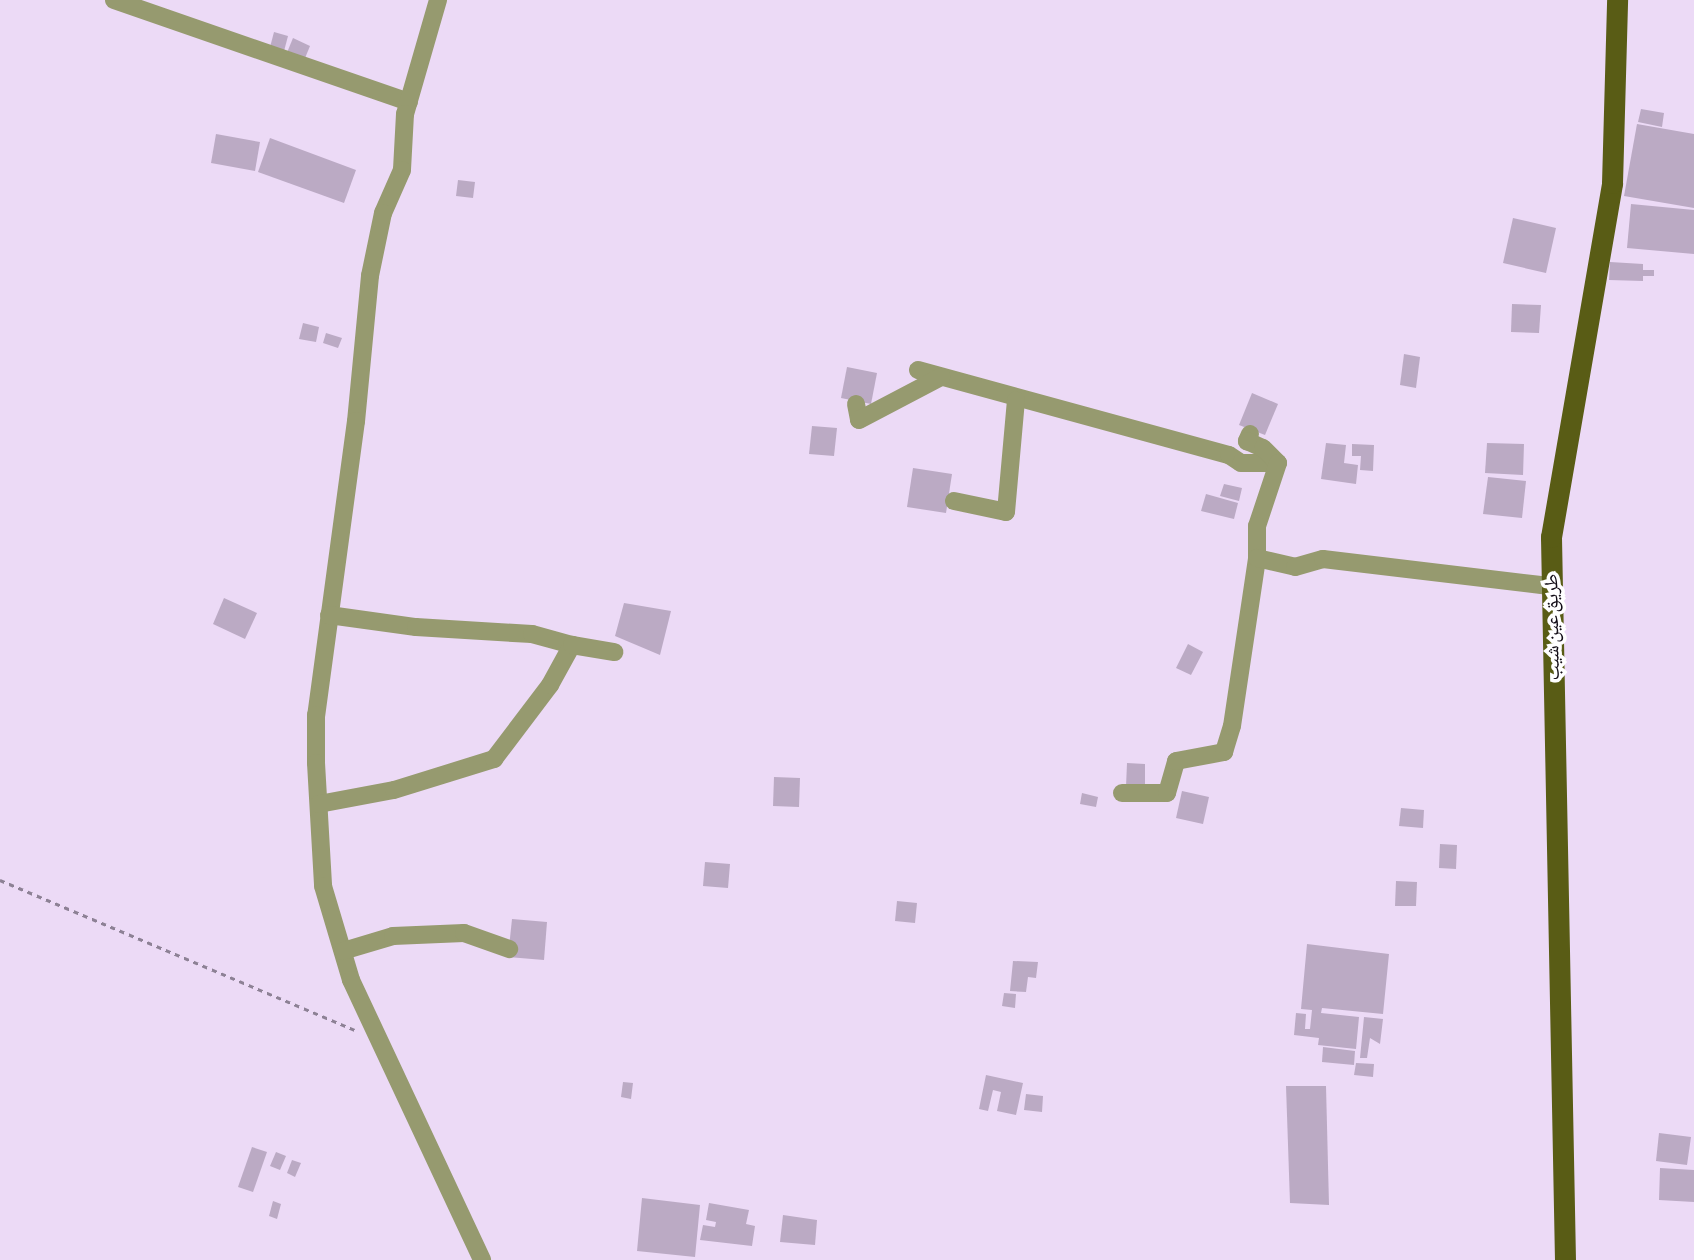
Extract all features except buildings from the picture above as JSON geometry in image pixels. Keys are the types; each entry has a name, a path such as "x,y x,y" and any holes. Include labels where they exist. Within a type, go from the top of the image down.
{"main road":[{"name":"طريق عين شيب","path":"1565,1260 1551,537 1612,183 1617,0"}],"street":[{"path":"114,0 409,102"},
{"path":"438,0 409,102 402,170 383,213 370,276 356,421 316,715 319,804 323,886 343,951 378,1040 482,1260"},
{"path":"918,370 1016,400 1229,455 1241,463 1278,463"},
{"path":"856,404 859,420 941,377"},
{"path":"954,501 1006,512 1016,400"},
{"path":"1250,434 1247,441 1263,448 1278,463"},
{"path":"1122,793 1167,793 1176,761 1224,752 1232,726 1257,558 1258,526 1278,463"},
{"path":"1257,558 1295,567 1323,559 1551,586"},
{"path":"329,615 416,628 532,634 572,645 614,652"},
{"path":"319,804 394,790 494,759 550,685 572,645"},
{"path":"343,951 394,936 464,933 509,949"}],"path":[{"path":"0,880 378,1040"}]}
